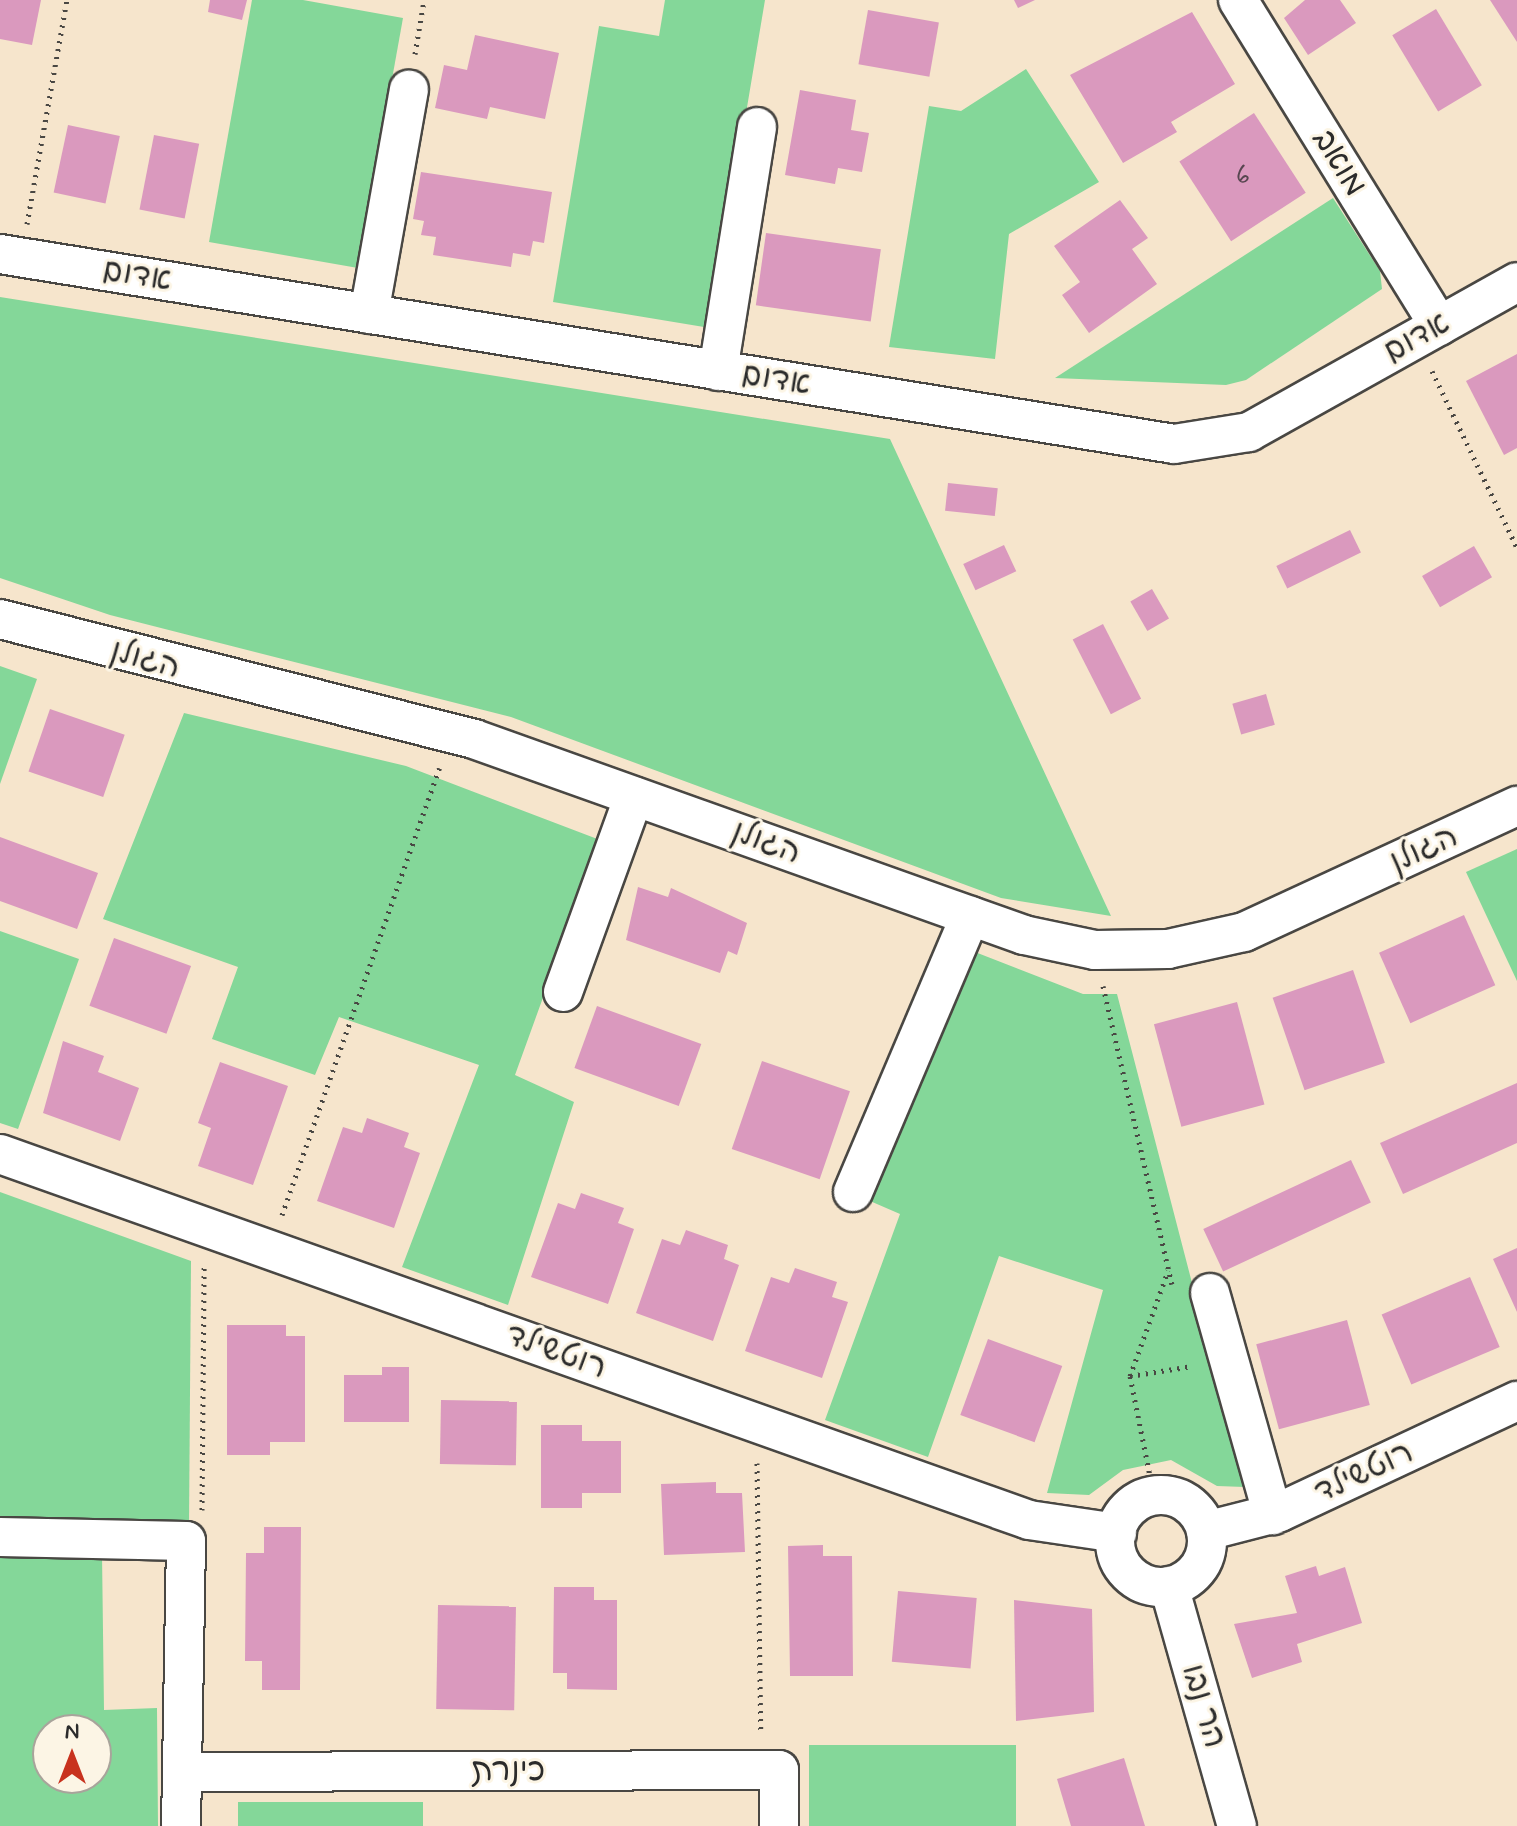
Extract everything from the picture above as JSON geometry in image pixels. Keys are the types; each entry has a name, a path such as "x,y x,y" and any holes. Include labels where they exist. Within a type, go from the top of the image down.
{"street":[{"name":"מואב","path":"1238,0 1428,332"},
{"path":"369,314 409,90"},
{"path":"718,371 757,127"},
{"name":"אדום","path":"11,256 1186,444 1249,432 1517,282"},
{"name":"הגולן","path":"0,619 451,733 970,916 1095,950 1168,949 1244,932 1517,806"},
{"path":"563,992 634,796"},
{"path":"853,1192 970,916"},
{"name":"רוטשילד","path":"0,1154 1038,1522 1117,1533"},
{"path":"1193,1295 1273,1515"},
{"name":"רוטשילד","path":"1206,1531 1273,1515 1517,1401"},
{"path":"1154,1496 1183,1500 1206,1531 1202,1562 1169,1586 1129,1573 1117,1533 1124,1514 1154,1496"},
{"path":"0,1537 186,1541 181,1826"},
{"name":"הר נבו","path":"1169,1586 1237,1826"},
{"path":"761,1770 779,1770 779,1826"},
{"name":"כינרת","path":"182,1772 761,1770"}],"path":[{"path":"11,256 67,0"},
{"path":"409,90 424,0"},
{"path":"1428,332 1517,548"},
{"path":"270,1250 451,733"},
{"path":"1095,950 1169,1270 1193,1295"},
{"path":"186,1541 201,1528 204,1227"},
{"path":"1154,1496 1130,1376 1169,1270"},
{"path":"1190,1352 1197,1380"},
{"path":"1130,1376 1193,1366"},
{"path":"757,1423 761,1770"}],"green space":[{"path":"252,0 303,0 403,18 358,268 209,242"},
{"path":"665,0 765,0 710,328 553,302 599,26 659,36"},
{"path":"1026,69 1099,182 1009,234 995,359 889,347 929,106 961,111"},
{"path":"1333,198 1380,271 1382,289 1246,380 1226,385 1055,378"},
{"path":"0,297 890,439 1111,916 1001,898 511,717 110,615 0,578"},
{"path":"0,666 37,679 0,784"},
{"path":"184,713 406,766 600,840 515,1075 574,1102 508,1305 402,1267 479,1065 339,1017 315,1075 212,1039 238,967 103,919"},
{"path":"1517,849 1517,981 1466,872"},
{"path":"0,931 79,959 18,1129 0,1123"},
{"path":"975,952 1083,994 1117,994 1245,1487 1217,1486 1171,1460 1123,1470 1089,1495 1047,1493 1103,1290 999,1256 928,1457 825,1420 900,1214 870,1201"},
{"path":"0,1192 191,1261 189,1526 0,1528"},
{"path":"102,1553 104,1710 157,1708 158,1826 0,1826 0,1555"},
{"path":"809,1745 1016,1745 1016,1826 809,1826"},
{"path":"238,1802 423,1802 423,1826 238,1826"}],"building":[{"path":"0,0 41,0 32,45 0,39"},
{"path":"210,0 247,0 242,20 208,12"},
{"path":"1014,0 1035,0 1018,8"},
{"path":"1305,0 1340,0 1356,23 1308,55 1284,18"},
{"path":"1490,0 1517,0 1517,42"},
{"path":"1436,9 1482,85 1438,112 1392,35"},
{"path":"868,10 939,23 929,77 858,64"},
{"path":"1192,12 1235,84 1171,122 1177,132 1123,163 1070,75"},
{"path":"475,35 559,53 545,119 490,107 487,119 435,108 444,65 467,70"},
{"path":"800,90 856,100 851,130 869,133 862,172 838,168 835,184 785,175"},
{"path":"1254,113 1306,193 1231,241 1179,161"},
{"path":"68,125 120,136 105,204 54,192"},
{"path":"154,135 199,144 185,218 139,210"},
{"path":"421,172 552,192 544,243 533,241 530,256 513,253 511,267 433,255 436,237 421,235 424,221 413,219"},
{"path":"1120,200 1148,238 1132,249 1157,284 1089,333 1062,295 1080,282 1054,246"},
{"path":"766,233 881,249 871,321 756,305"},
{"path":"1517,354 1517,448 1504,455 1466,381"},
{"path":"948,483 998,488 995,516 945,511"},
{"path":"1350,530 1361,552 1287,588 1276,566"},
{"path":"1004,545 1016,571 975,590 963,564"},
{"path":"1474,546 1492,577 1440,607 1422,576"},
{"path":"1152,589 1169,618 1147,631 1130,602"},
{"path":"1103,624 1141,699 1111,714 1073,639"},
{"path":"1266,694 1275,725 1241,734 1232,704"},
{"path":"50,709 125,735 103,797 29,771"},
{"path":"0,837 98,873 77,929 0,901"},
{"path":"638,887 668,897 671,888 747,923 737,955 728,951 720,973 626,940"},
{"path":"1464,915 1495,985 1410,1023 1379,953"},
{"path":"114,938 191,966 166,1034 89,1006"},
{"path":"1353,970 1385,1063 1305,1090 1273,998"},
{"path":"1237,1002 1264,1104 1181,1127 1154,1024"},
{"path":"597,1006 701,1044 679,1106 574,1068"},
{"path":"63,1041 104,1056 98,1072 139,1088 120,1141 43,1113"},
{"path":"762,1061 850,1091 820,1179 732,1149"},
{"path":"220,1062 288,1086 253,1185 198,1166 211,1128 198,1123"},
{"path":"1517,1083 1517,1143 1403,1194 1380,1143"},
{"path":"367,1118 409,1133 404,1147 420,1153 394,1228 317,1201 343,1127 362,1133"},
{"path":"1351,1160 1371,1203 1223,1271 1203,1229"},
{"path":"581,1193 624,1208 618,1223 634,1229 608,1304 531,1277 558,1203 575,1209"},
{"path":"686,1230 728,1245 724,1259 739,1265 713,1341 636,1313 662,1239 680,1245"},
{"path":"1517,1248 1517,1312 1493,1259"},
{"path":"795,1268 837,1282 832,1297 848,1302 822,1378 745,1351 771,1277 789,1283"},
{"path":"1470,1277 1500,1347 1411,1384 1382,1315"},
{"path":"1347,1320 1370,1405 1279,1429 1256,1344"},
{"path":"227,1325 286,1325 286,1336 305,1336 305,1442 270,1442 270,1455 227,1455"},
{"path":"988,1339 1062,1366 1035,1442 960,1415"},
{"path":"382,1367 409,1367 409,1422 344,1422 344,1375 382,1375"},
{"path":"441,1400 517,1401 516,1465 440,1464"},
{"path":"541,1425 582,1425 582,1441 621,1441 621,1493 582,1493 582,1508 541,1508"},
{"path":"716,1482 716,1493 742,1493 745,1552 664,1555 661,1484"},
{"path":"264,1527 301,1527 300,1690 262,1690 262,1661 245,1661 246,1553 264,1553"},
{"path":"823,1545 823,1556 852,1556 853,1676 790,1676 788,1546"},
{"path":"1316,1566 1319,1576 1345,1567 1362,1623 1297,1644 1302,1662 1252,1678 1234,1624 1297,1613 1285,1576"},
{"path":"554,1587 594,1587 594,1600 617,1600 617,1690 567,1689 567,1673 553,1673"},
{"path":"898,1591 977,1598 971,1669 892,1662"},
{"path":"1014,1600 1092,1609 1094,1712 1016,1721"},
{"path":"438,1605 516,1606 514,1710 436,1709"},
{"path":"1124,1758 1145,1826 1071,1826 1057,1779"}]}
